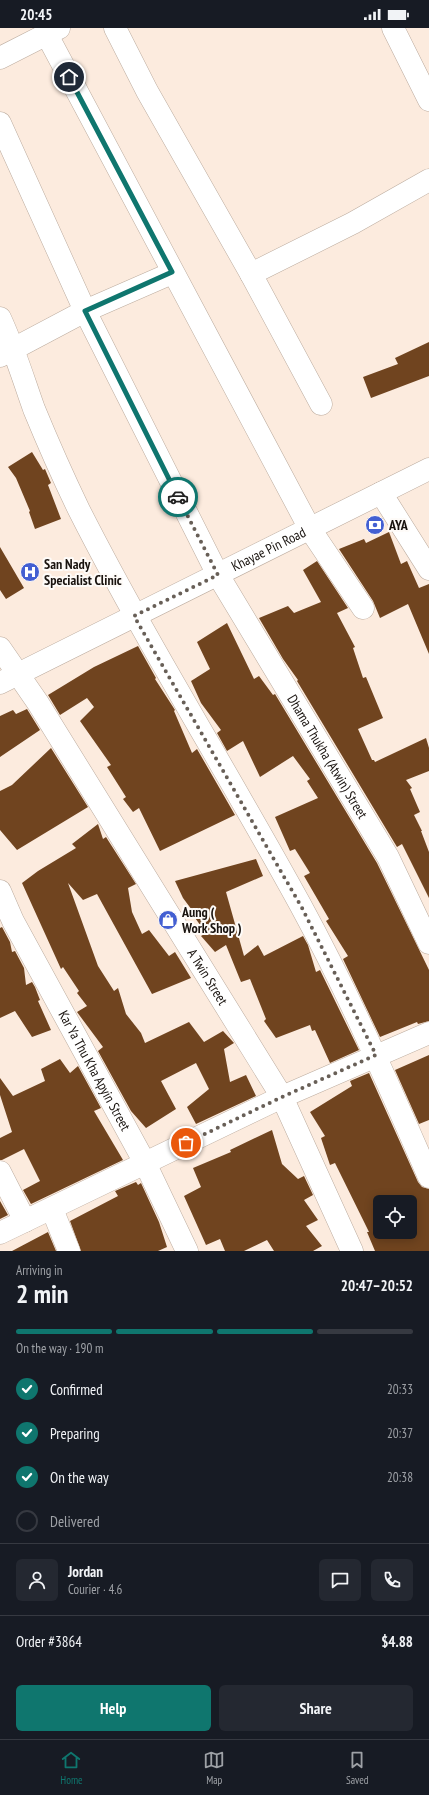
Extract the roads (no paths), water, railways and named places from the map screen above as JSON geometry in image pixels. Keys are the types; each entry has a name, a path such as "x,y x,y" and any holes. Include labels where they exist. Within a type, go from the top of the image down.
{"street":[{"path":"115,28 147,91 251,274 321,404"},
{"path":"393,28 429,100"},
{"path":"0,58 53,31 172,272 310,528 363,608"},
{"name":"Dhama Thukha (Atwin) Street","path":"0,123 85,311 218,575 276,668 388,857 429,943"},
{"path":"251,274 353,223 429,180"},
{"path":"7,353 85,311 172,272"},
{"path":"0,318 7,353 34,408 53,455 79,509 134,616 302,908 376,1055 429,1178"},
{"name":"Khayae Pin Road","path":"9,678 429,469"},
{"path":"381,493 429,570"},
{"name":"A Twin Street","path":"0,648 9,678 42,709 282,1097 352,1251"},
{"name":"Kar Ya Thu Kha Apyin Street","path":"0,891 13,921 145,1163 187,1251"},
{"path":"0,1233 282,1097 429,1033"},
{"path":"0,1172 25,1222"},
{"path":"52,1209 69,1251"}],"place":[{"name":"AYA","path":"375,525"},
{"name":"San Nady Specialist Clinic","path":"30,572"},
{"name":"Aung ( Work Shop )","path":"168,920"}]}
